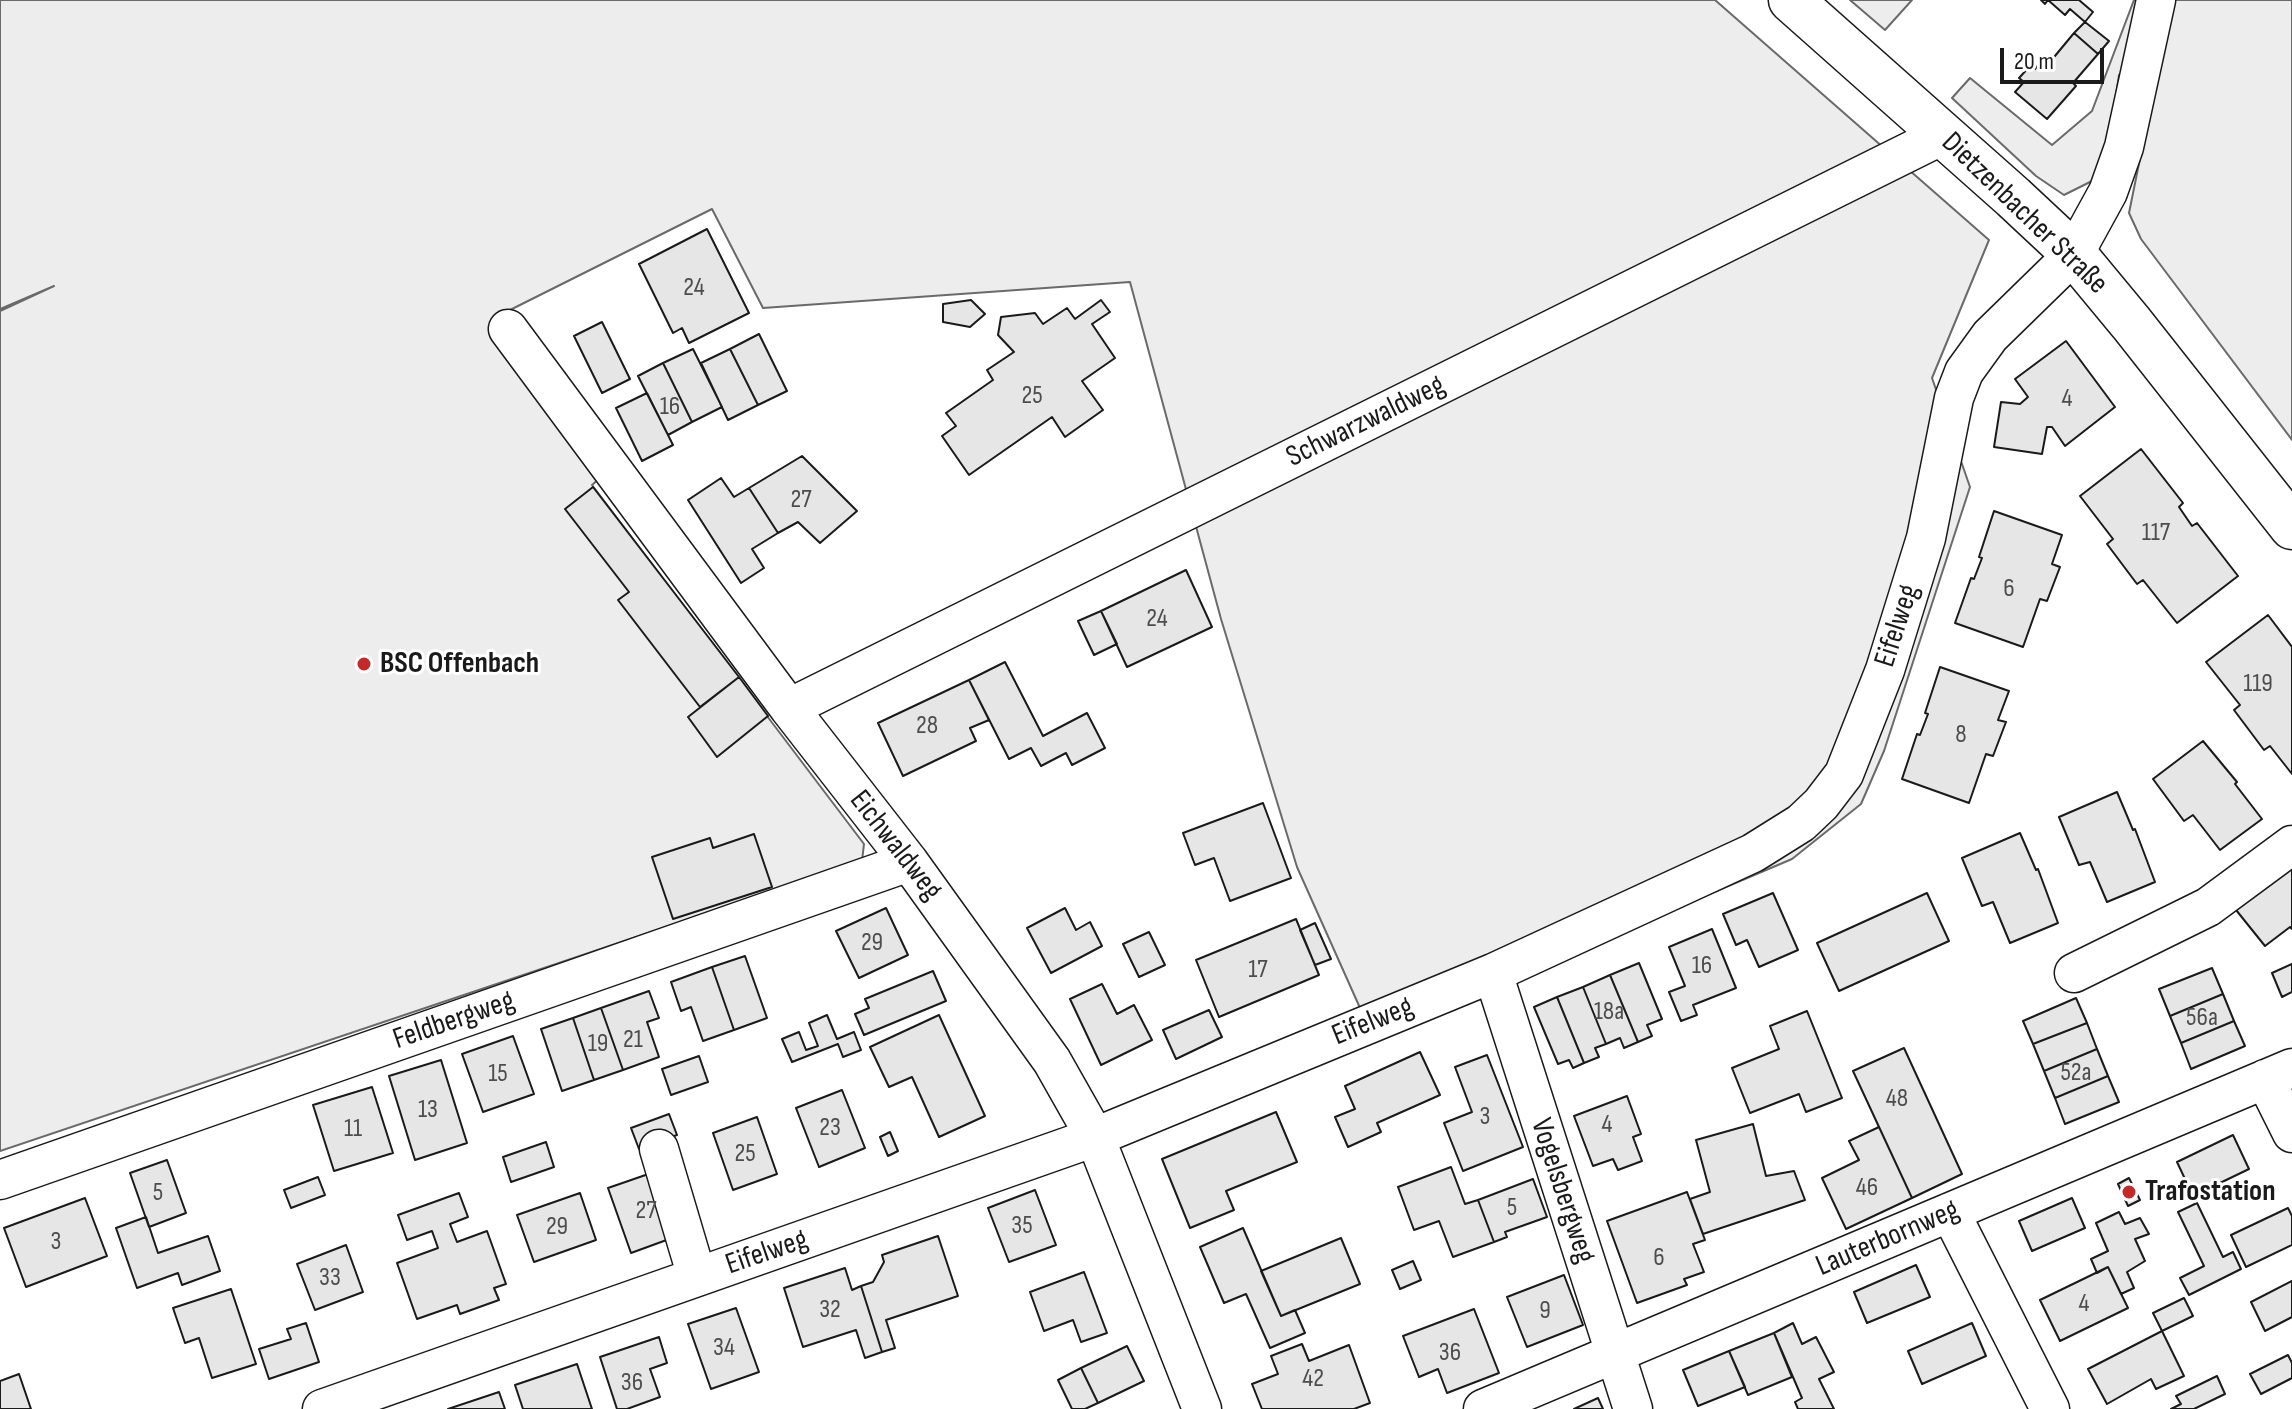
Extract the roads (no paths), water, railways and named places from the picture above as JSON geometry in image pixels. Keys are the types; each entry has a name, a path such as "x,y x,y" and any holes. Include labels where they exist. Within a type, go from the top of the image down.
{"main road":[{"name":"Dietzenbacher Straße","path":"1791,0 2074,254 2292,527"}],"street":[{"name":"Eifelweg","path":"322,1409 1095,1137 1493,973 1753,853 1801,823 1821,804 1844,774 1899,628 1926,538 1954,398 1964,372 1990,336 2074,254 2116,173 2156,0"},
{"name":"Schwarzwaldweg","path":"789,708 1943,135"},
{"name":"Eichwaldweg","path":"508,329 789,708 909,862 1052,1061 1095,1137 1202,1409"},
{"path":"2074,973 2208,907 2292,845"},
{"name":"Feldbergweg","path":"0,1180 909,862"},
{"name":"Vogelsbergweg","path":"1493,973 1633,1409"},
{"path":"2278,1073 2292,1133"},
{"name":"Lauterbornweg","path":"1483,1409 2278,1073"},
{"path":"659,1149 697,1277"},
{"path":"1950,1212 2050,1409"}],"place":[{"name":"BSC Offenbach","path":"364,664"},
{"name":"Trafostation","path":"2129,1192"}]}
